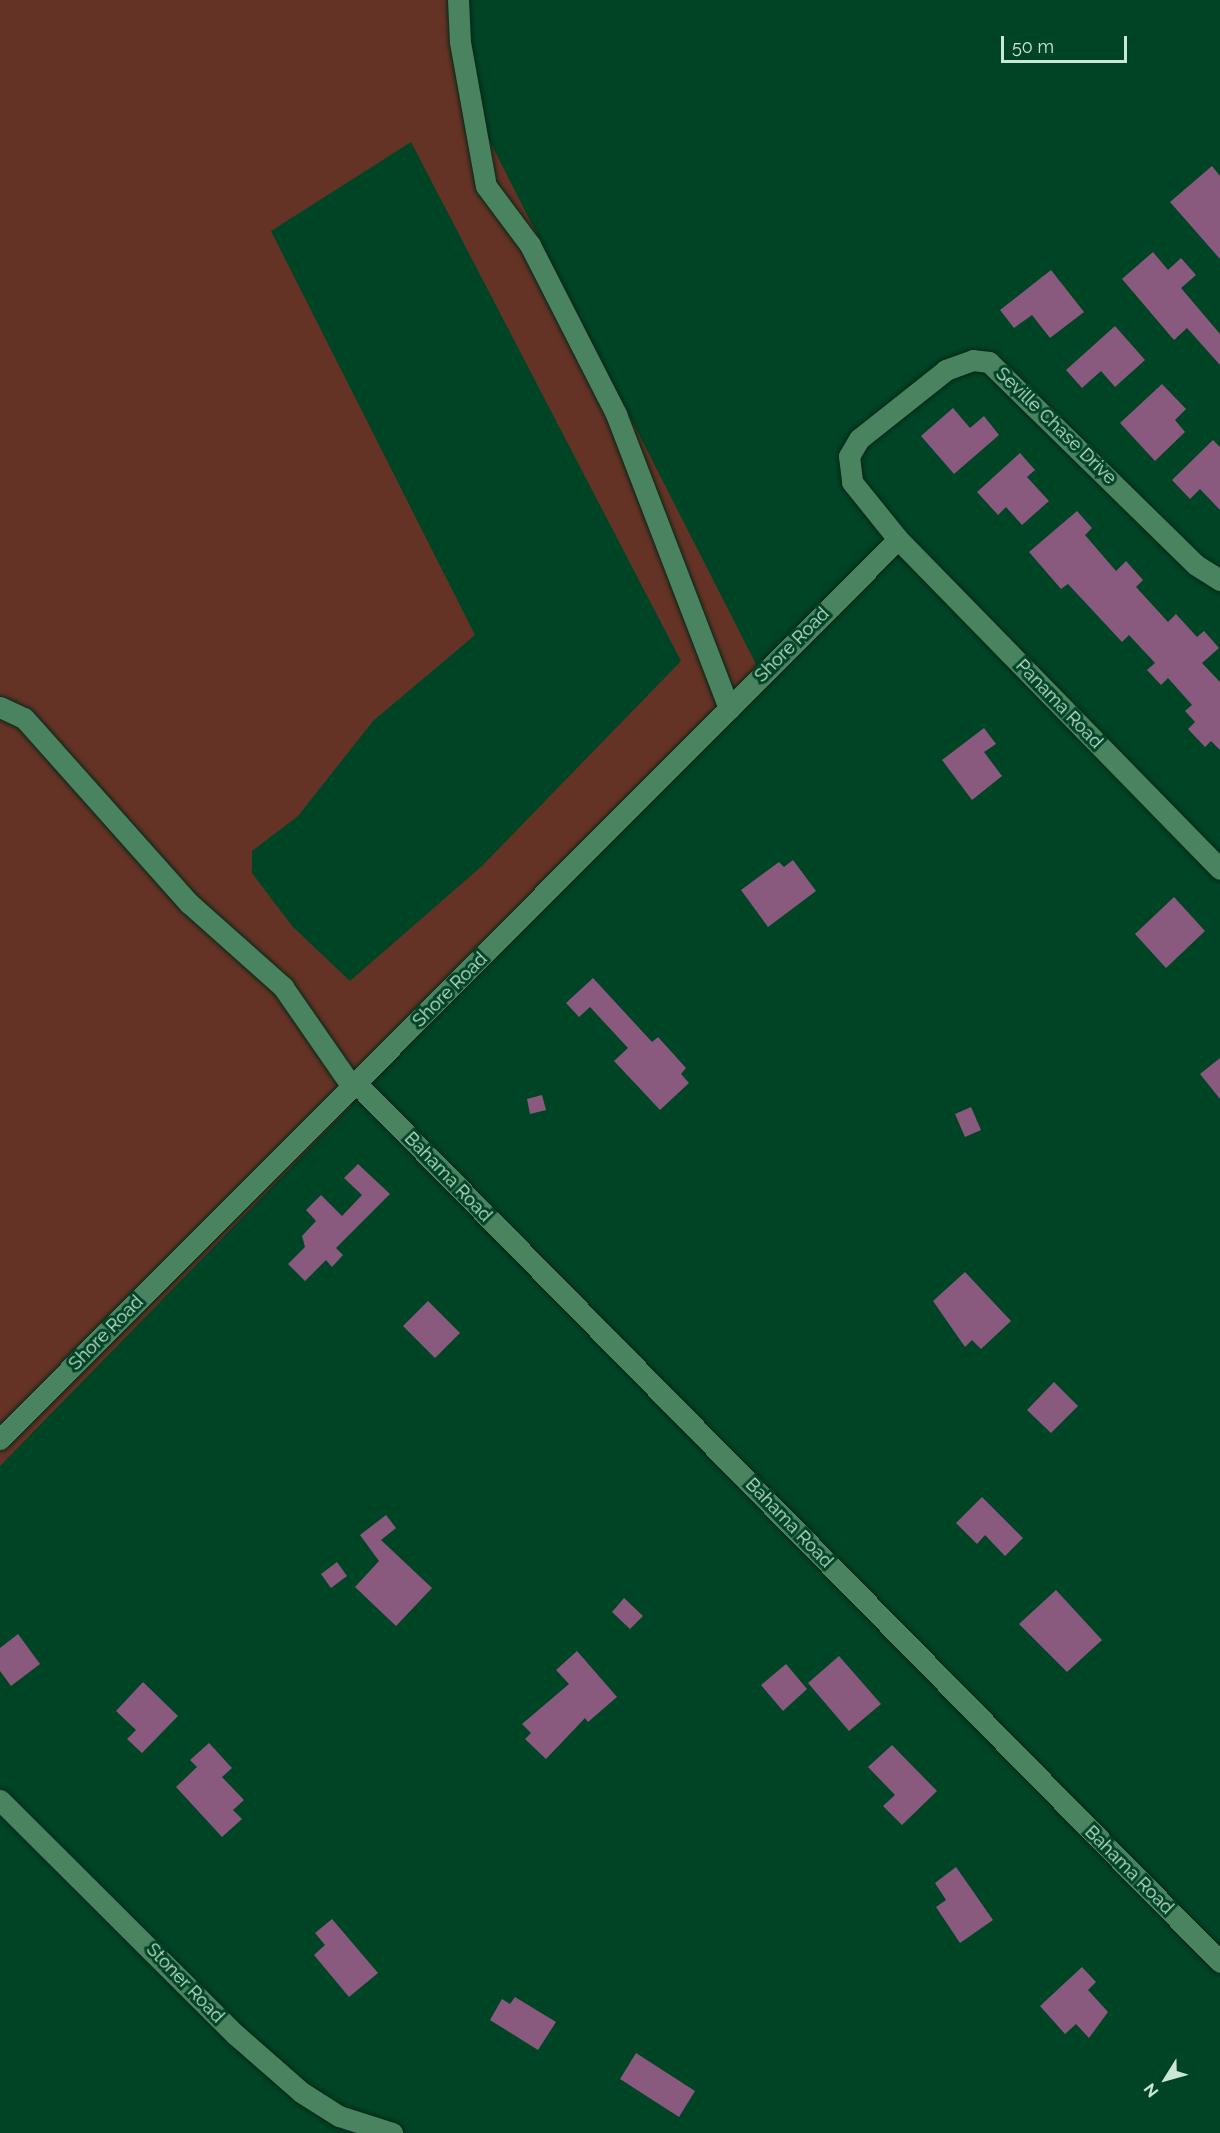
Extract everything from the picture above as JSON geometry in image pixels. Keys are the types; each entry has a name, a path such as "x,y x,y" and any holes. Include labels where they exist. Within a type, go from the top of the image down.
{"street":[{"path":"458,0 460,42 486,186 530,245 616,414 729,709"},
{"name":"Seville Chase Drive","path":"898,539 852,482 849,456 859,440 946,370 973,360 1003,370 1196,565 1220,580"},
{"name":"Shore Road","path":"0,1438 355,1086 898,539"},
{"name":"Panama Road","path":"898,539 1220,869"},
{"name":"Bahama Road","path":"0,707 24,718 190,904 283,987 355,1086 1220,1962"},
{"name":"Stoner Road","path":"0,1800 236,2035 301,2092 339,2116 392,2133"}],"shaded area":[{"path":"0,0 461,0 486,134 758,668 0,1426","holes":["411,142 681,661 482,866 350,981 292,926 252,873 252,851 298,816 373,721 475,635 271,231"]},
{"path":"350,1104 351,1106 0,1466 0,1451"}],"building":[{"path":"1212,166 1220,176 1220,259 1170,202"},
{"path":"1153,252 1168,270 1181,258 1196,275 1181,288 1220,334 1220,365 1187,328 1174,340 1122,279"},
{"path":"1051,270 1084,312 1050,338 1032,315 1014,328 1000,310"},
{"path":"1115,326 1145,360 1115,387 1101,371 1082,388 1066,370"},
{"path":"1162,384 1186,409 1175,420 1185,432 1155,461 1120,423"},
{"path":"953,408 970,428 984,416 999,435 954,474 921,436"},
{"path":"1213,440 1220,447 1220,510 1200,489 1190,499 1172,480"},
{"path":"1020,453 1035,470 1027,477 1049,501 1022,525 1006,507 998,515 977,492"},
{"path":"1077,511 1092,528 1085,535 1116,571 1126,561 1143,580 1136,587 1168,622 1176,614 1197,637 1204,631 1219,648 1202,663 1220,682 1220,750 1211,741 1205,747 1188,729 1195,722 1185,711 1192,705 1168,678 1161,685 1147,670 1155,663 1129,635 1122,642 1068,584 1061,589 1029,552"},
{"path":"984,728 996,744 984,752 1002,776 972,800 942,760"},
{"path":"793,860 816,891 768,927 741,890 779,862 784,867"},
{"path":"1174,897 1205,931 1166,968 1135,934"},
{"path":"593,978 652,1042 658,1037 686,1068 681,1074 689,1083 660,1110 614,1061 628,1048 590,1007 579,1017 566,1003"},
{"path":"1220,1058 1220,1099 1200,1074"},
{"path":"542,1095 546,1110 530,1114 527,1099"},
{"path":"971,1107 981,1130 965,1137 955,1114"},
{"path":"358,1164 390,1194 336,1248 343,1255 332,1267 326,1260 305,1281 288,1264 305,1247 302,1236 316,1221 306,1210 321,1195 342,1216 362,1195 344,1178"},
{"path":"965,1272 1011,1321 981,1349 972,1340 965,1347 933,1301"},
{"path":"428,1301 460,1333 435,1358 403,1326"},
{"path":"1054,1382 1078,1406 1051,1433 1027,1410"},
{"path":"982,1497 1023,1538 1005,1556 985,1535 977,1544 956,1523"},
{"path":"386,1515 396,1528 381,1540 432,1588 396,1626 355,1587 379,1561 360,1535"},
{"path":"337,1562 347,1576 331,1588 321,1574"},
{"path":"1056,1590 1102,1640 1067,1672 1019,1624"},
{"path":"624,1598 643,1616 630,1629 612,1612"},
{"path":"18,1634 40,1664 11,1686 0,1671 0,1648"},
{"path":"577,1651 617,1697 588,1722 585,1718 546,1759 525,1739 531,1733 522,1724 569,1684 556,1670"},
{"path":"839,1656 881,1704 849,1731 808,1683"},
{"path":"786,1664 807,1689 783,1711 761,1685"},
{"path":"143,1682 178,1716 142,1753 127,1739 136,1730 116,1711"},
{"path":"209,1743 232,1768 222,1777 244,1800 233,1810 242,1819 222,1837 176,1787 197,1767 190,1760"},
{"path":"892,1745 937,1791 902,1825 883,1806 895,1795 868,1767"},
{"path":"956,1867 993,1920 960,1943 936,1907 946,1900 935,1883"},
{"path":"332,1919 378,1973 349,1997 314,1955 325,1945 315,1933"},
{"path":"1082,1967 1096,1982 1088,1990 1108,2012 1089,2038 1076,2024 1065,2034 1040,2006"},
{"path":"515,1997 556,2022 538,2050 490,2020 502,1999 510,2004"},
{"path":"636,2053 695,2091 679,2117 620,2079"}]}
